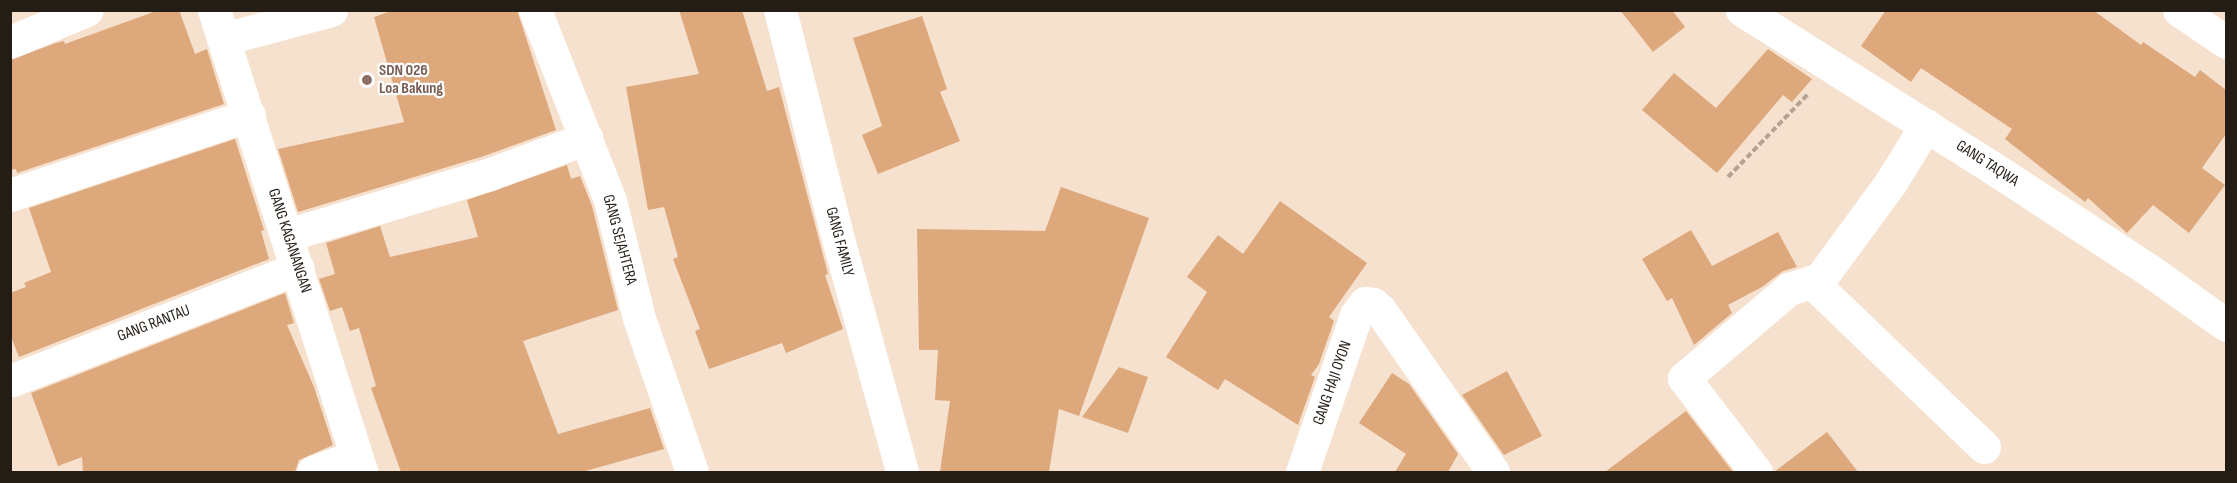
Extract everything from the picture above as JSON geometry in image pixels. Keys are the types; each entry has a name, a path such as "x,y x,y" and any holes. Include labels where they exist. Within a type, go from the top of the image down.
{"street":[{"path":"10,42 87,10"},
{"path":"218,25 331,10"},
{"name":"GANG SEJAHTERA","path":"535,10 610,200 639,318 692,472"},
{"name":"GANG FAMILY","path":"780,10 826,195 902,472"},
{"name":"GANG TAQWA","path":"1742,10 1926,125 2148,270 2226,325"},
{"path":"2179,10 2226,42"},
{"name":"GANG KAGANANGAN","path":"218,25 249,115 359,464"},
{"path":"10,195 249,115"},
{"path":"1756,472 1684,378 1789,289 1820,279 1891,182 1926,125"},
{"path":"287,235 490,174 587,138"},
{"name":"GANG RANTAU","path":"10,381 298,268"},
{"path":"1813,283 1984,447"},
{"name":"GANG HAJI OYON","path":"1302,472 1356,315 1365,303 1374,304 1493,472"},
{"path":"313,472 359,464"}],"path":[{"path":"1728,177 1803,97 1843,72"}],"building":[{"path":"159,10 179,10 195,54 207,49 224,104 17,173 16,169 10,170 10,60 56,43 64,41 65,44"},
{"path":"394,10 517,10 556,130 484,156 298,212 278,149 404,122 374,17"},
{"path":"679,10 742,10 767,91 779,87 828,274 825,275 843,329 786,353 782,343 709,369 695,331 700,329 673,259 678,257 664,207 648,210 626,87 699,74"},
{"path":"1620,10 1672,10 1685,27 1653,52"},
{"path":"1886,10 2093,10 2141,45 2143,42 2195,77 2200,70 2226,90 2226,134 2202,168 2225,185 2189,233 2153,205 2127,233 2088,198 2085,202 2005,139 2012,129 1921,68 1911,82 1861,46"},
{"path":"922,16 947,89 940,92 960,141 878,174 862,135 882,126 853,38"},
{"path":"1768,49 1812,79 1792,102 1783,95 1717,173 1642,110 1674,73 1716,108"},
{"path":"235,139 264,230 261,231 269,259 19,357 10,334 10,293 26,287 24,283 51,272 29,208"},
{"path":"567,165 571,179 580,176 592,206 618,310 523,341 558,434 650,408 664,449 582,472 401,472 371,388 376,386 359,328 350,331 342,307 330,311 319,279 335,274 326,243 380,226 390,257 478,237 467,200"},
{"path":"1061,187 1149,218 1079,416 1059,409 1049,472 940,472 950,401 935,400 938,350 919,350 917,229 1045,231"},
{"path":"1280,201 1367,263 1329,317 1334,321 1319,364 1311,375 1315,377 1298,425 1225,379 1218,390 1166,357 1207,292 1187,277 1218,235 1243,254"},
{"path":"1691,230 1712,266 1778,232 1797,267 1783,271 1762,287 1728,305 1732,313 1694,345 1672,298 1667,301 1642,259"},
{"path":"285,293 294,323 287,325 314,387 333,445 299,460 295,472 83,472 82,457 58,466 31,393"},
{"path":"1119,367 1148,377 1128,433 1082,417"},
{"path":"1507,371 1542,436 1504,455 1462,395"},
{"path":"1392,373 1409,384 1458,454 1448,472 1395,472 1406,454 1359,423"},
{"path":"1686,411 1733,472 1605,472"},
{"path":"1827,432 1858,472 1774,472"}],"place":[{"name":"SDN 026 Loa Bakung","path":"367,80"}]}
